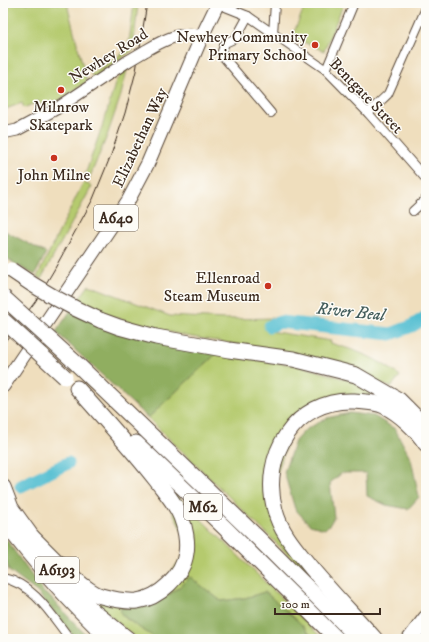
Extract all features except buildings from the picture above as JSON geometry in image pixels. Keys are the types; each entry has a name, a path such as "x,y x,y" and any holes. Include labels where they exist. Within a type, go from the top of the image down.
{"highway":[{"path":"7,267 29,283 69,306 119,327 156,337 293,360 356,376 399,400 426,429"},
{"name":"M62","path":"3,297 77,364 257,537 347,618 375,639"},
{"name":"M62","path":"3,320 225,528 337,639"},
{"name":"M62","path":"32,537 84,586 100,595 121,600 137,601 151,596 162,590 173,580 182,567 186,553 185,534 181,517 172,501 149,471 77,388"},
{"name":"M62","path":"360,639 319,578 295,549 280,524 275,511 270,487 272,467 277,450 288,432 303,417 323,406 335,402 348,401 382,405 398,415 420,435 426,444"},
{"name":"A6193","path":"3,487 11,508 60,575 92,610 128,639"},
{"name":"A6193","path":"3,520 55,584 84,616 109,639"},
{"path":"410,639 426,618"},
{"path":"421,639 426,633"}],"main road":[{"name":"A640","path":"202,36 218,3"},
{"name":"Elizabethan Way","path":"3,386 128,201 148,163 202,36"}],"street":[{"name":"Bentgate Street","path":"218,3 248,16 326,70 368,113 426,179"},
{"path":"273,34 275,3"},
{"path":"326,70 354,3"},
{"path":"368,113 388,94 426,8"},
{"path":"248,16 236,38 225,43 221,54 271,112"},
{"name":"Newhey Road","path":"3,133 16,130 56,109 128,61 162,41 177,36 190,34 202,36"},
{"path":"413,211 426,199"},
{"path":"3,578 9,579 33,593 70,639"}],"green space":[{"path":"3,3 76,3 68,5 68,8 87,82 58,101 44,108 39,101 24,108 22,103 3,110"},
{"path":"134,3 138,3 133,50 93,78 91,74 128,50"},
{"name":"Newhey Community Primary School","path":"306,3 344,3 324,51 292,37"},
{"path":"128,66 121,95 107,136 89,179 84,178 106,115 116,80"},
{"path":"84,183 92,186 41,279 37,277"},
{"path":"3,230 46,253 35,275 15,264 3,255"},
{"path":"89,285 170,316 224,319 277,318 269,323 269,331 331,341 330,343 358,352 383,364 400,376 391,387 247,346 186,336 133,323 101,313 79,299"},
{"path":"71,310 217,353 148,418 56,332"},
{"path":"216,354 301,366 355,382 388,400 361,398 293,422 269,501 344,609 148,418"},
{"path":"350,413 374,416 395,429 411,459 419,497 408,509 386,505 367,496 366,473 342,473 330,483 334,517 330,524 325,529 310,525 295,509 284,472 295,441 305,430 327,418"},
{"path":"152,471 323,639 314,639 299,622 265,592 245,598 221,601 190,577 168,595 159,600 141,607 122,608 125,618 157,639 137,639 100,608 93,600 149,601 190,547"},
{"path":"3,535 44,593 50,597 91,639 76,639 37,592 9,571 3,551"},
{"path":"190,577 221,601 245,598 265,592 299,622 314,639 157,639 121,614 120,605 122,608 132,608 150,604 168,596"}],"waterway":[{"name":"River Beal","path":"270,326 280,322 391,334 412,326 426,317"},
{"name":"River Beal","path":"21,486 68,463"}],"tram line":[{"path":"3,344 35,302 93,199 111,155 125,113 136,71 147,3"}],"place":[{"name":"Newhey Community Primary School","path":"315,45"},
{"name":"Milnrow Skatepark","path":"61,90"},
{"name":"John Milne","path":"54,158"},
{"name":"Ellenroad Steam Museum","path":"268,286"}]}
